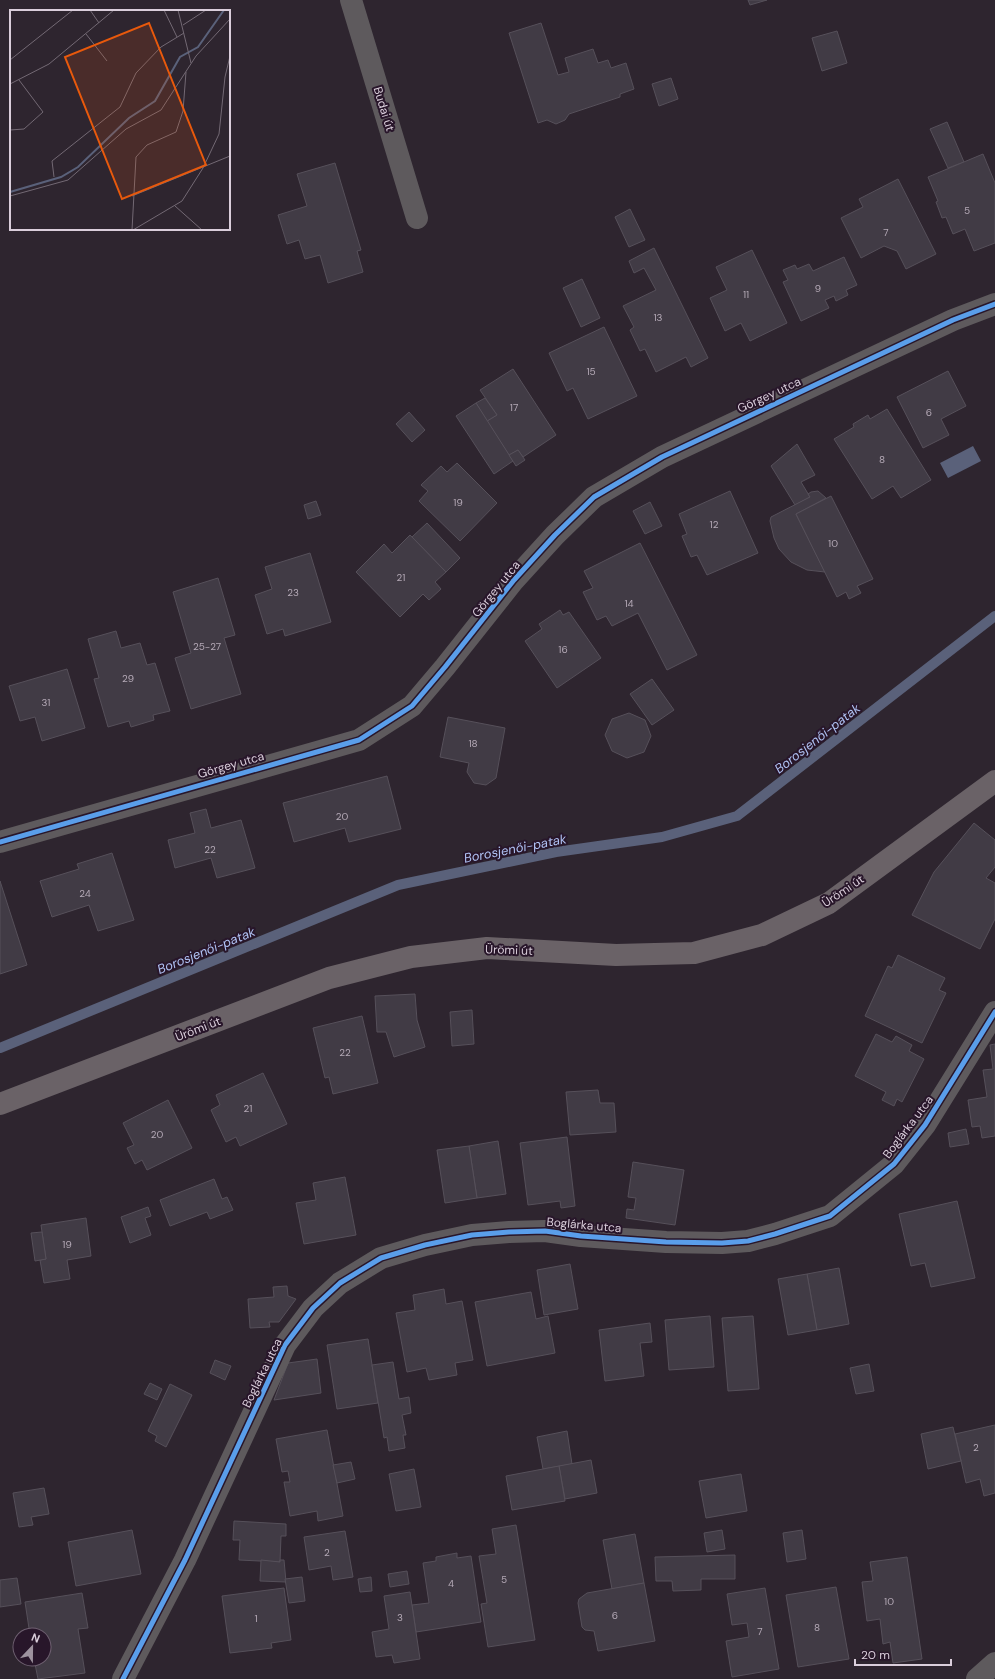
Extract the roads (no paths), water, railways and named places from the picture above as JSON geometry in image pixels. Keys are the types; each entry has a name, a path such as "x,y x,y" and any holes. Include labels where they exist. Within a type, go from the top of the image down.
{"main road":[{"name":"Ürömi út","path":"0,1104 329,978 411,957 487,948 616,955 694,953 762,935 829,903 995,781"}],"street":[{"name":"Budai út","path":"351,0 417,218"},
{"name":"Görgey utca","path":"0,842 359,740 412,706 450,661 514,580 555,535 594,497 662,457 953,320 995,304"},
{"name":"Boglárka utca","path":"123,1679 185,1560 285,1345 313,1308 340,1283 381,1258 425,1245 472,1235 545,1231 581,1236 666,1242 722,1243 748,1241 830,1216 894,1164 925,1125 995,1012"},
{"path":"977,1679 995,1662"}],"water":[{"path":"973,446 981,461 948,478 940,463"}],"waterway":[{"name":"Borosjenői-patak","path":"0,1048 398,885 556,852 662,837 737,816 995,616"}]}
